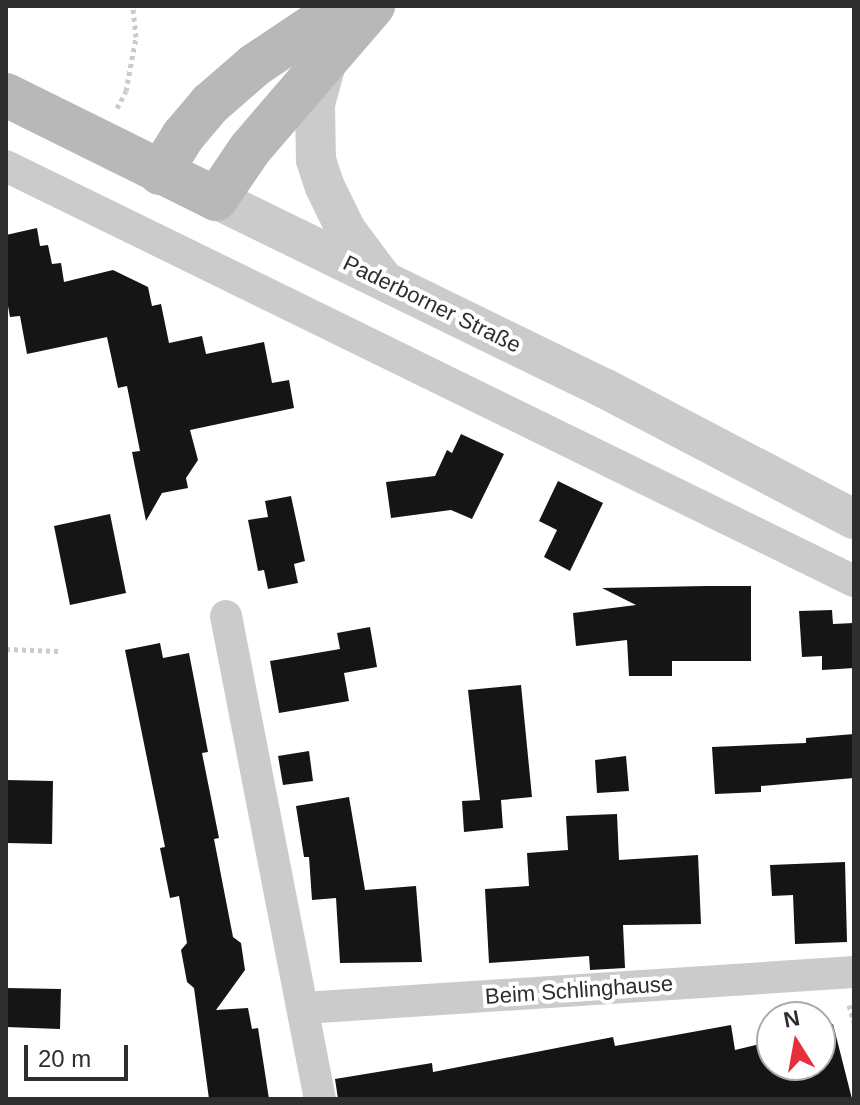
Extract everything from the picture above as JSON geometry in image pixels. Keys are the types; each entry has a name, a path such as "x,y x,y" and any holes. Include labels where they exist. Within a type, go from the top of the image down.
{"main road":[{"path":"160,173 183,136 210,104 255,65 343,6"},
{"path":"216,199 250,149 373,6"},
{"name":"Paderborner Straße","path":"6,95 216,199"}],"street":[{"path":"327,60 315,104 316,160 346,230 383,280"},
{"path":"6,166 854,581"},
{"name":"Paderborner Straße","path":"216,199 604,388 854,519"},
{"path":"226,616 320,1099"},
{"name":"Beim Schlinghause","path":"304,1008 854,972"}],"path":[{"path":"6,649 58,651"}],"building":[{"path":"37,228 40,246 48,245 52,264 61,263 64,282 113,270 148,287 152,306 161,304 169,343 202,336 206,354 264,342 272,383 289,380 294,408 190,430 198,460 186,478 188,488 162,493 146,521 132,452 140,451 127,386 118,388 107,337 27,354 20,316 10,317 6,295 6,235"},
{"path":"461,434 504,454 472,519 451,510 391,518 386,482 435,476 447,450 452,453"},
{"path":"558,481 603,503 570,571 544,557 557,530 539,521"},
{"path":"291,496 305,561 294,564 298,583 268,589 264,570 258,571 248,520 268,517 265,501"},
{"path":"110,514 126,593 70,605 54,526"},
{"path":"751,586 751,661 672,661 672,676 629,676 627,640 576,646 573,613 636,605 602,588"},
{"path":"832,610 833,624 854,623 854,668 822,670 822,656 802,657 799,611"},
{"path":"370,627 377,667 344,673 349,701 279,713 270,661 340,649 337,633"},
{"path":"160,643 163,658 189,653 208,752 202,753 219,838 214,839 233,937 241,943 245,970 216,1010 248,1008 252,1029 258,1028 269,1099 209,1099 194,988 187,982 181,950 187,943 179,896 170,898 160,848 165,847 125,650"},
{"path":"521,685 532,797 501,800 503,828 464,832 462,801 480,800 468,690"},
{"path":"854,734 854,778 761,786 761,792 715,794 712,747 806,743 806,738"},
{"path":"309,751 313,781 283,785 278,756"},
{"path":"626,756 629,791 597,793 595,760"},
{"path":"6,780 53,781 52,844 6,843"},
{"path":"349,797 365,890 416,886 422,962 340,963 336,898 312,900 309,857 304,857 296,806"},
{"path":"617,814 619,860 698,855 701,924 623,925 625,968 590,970 589,956 489,963 485,889 529,886 527,853 568,850 566,816"},
{"path":"845,862 847,942 795,944 793,895 772,896 770,865"},
{"path":"6,988 61,989 60,1029 6,1027"},
{"path":"731,1025 735,1050 756,1045 756,1081 836,1081 836,1036 852,1099 338,1099 335,1079 432,1063 433,1072 613,1037 615,1046"}]}
